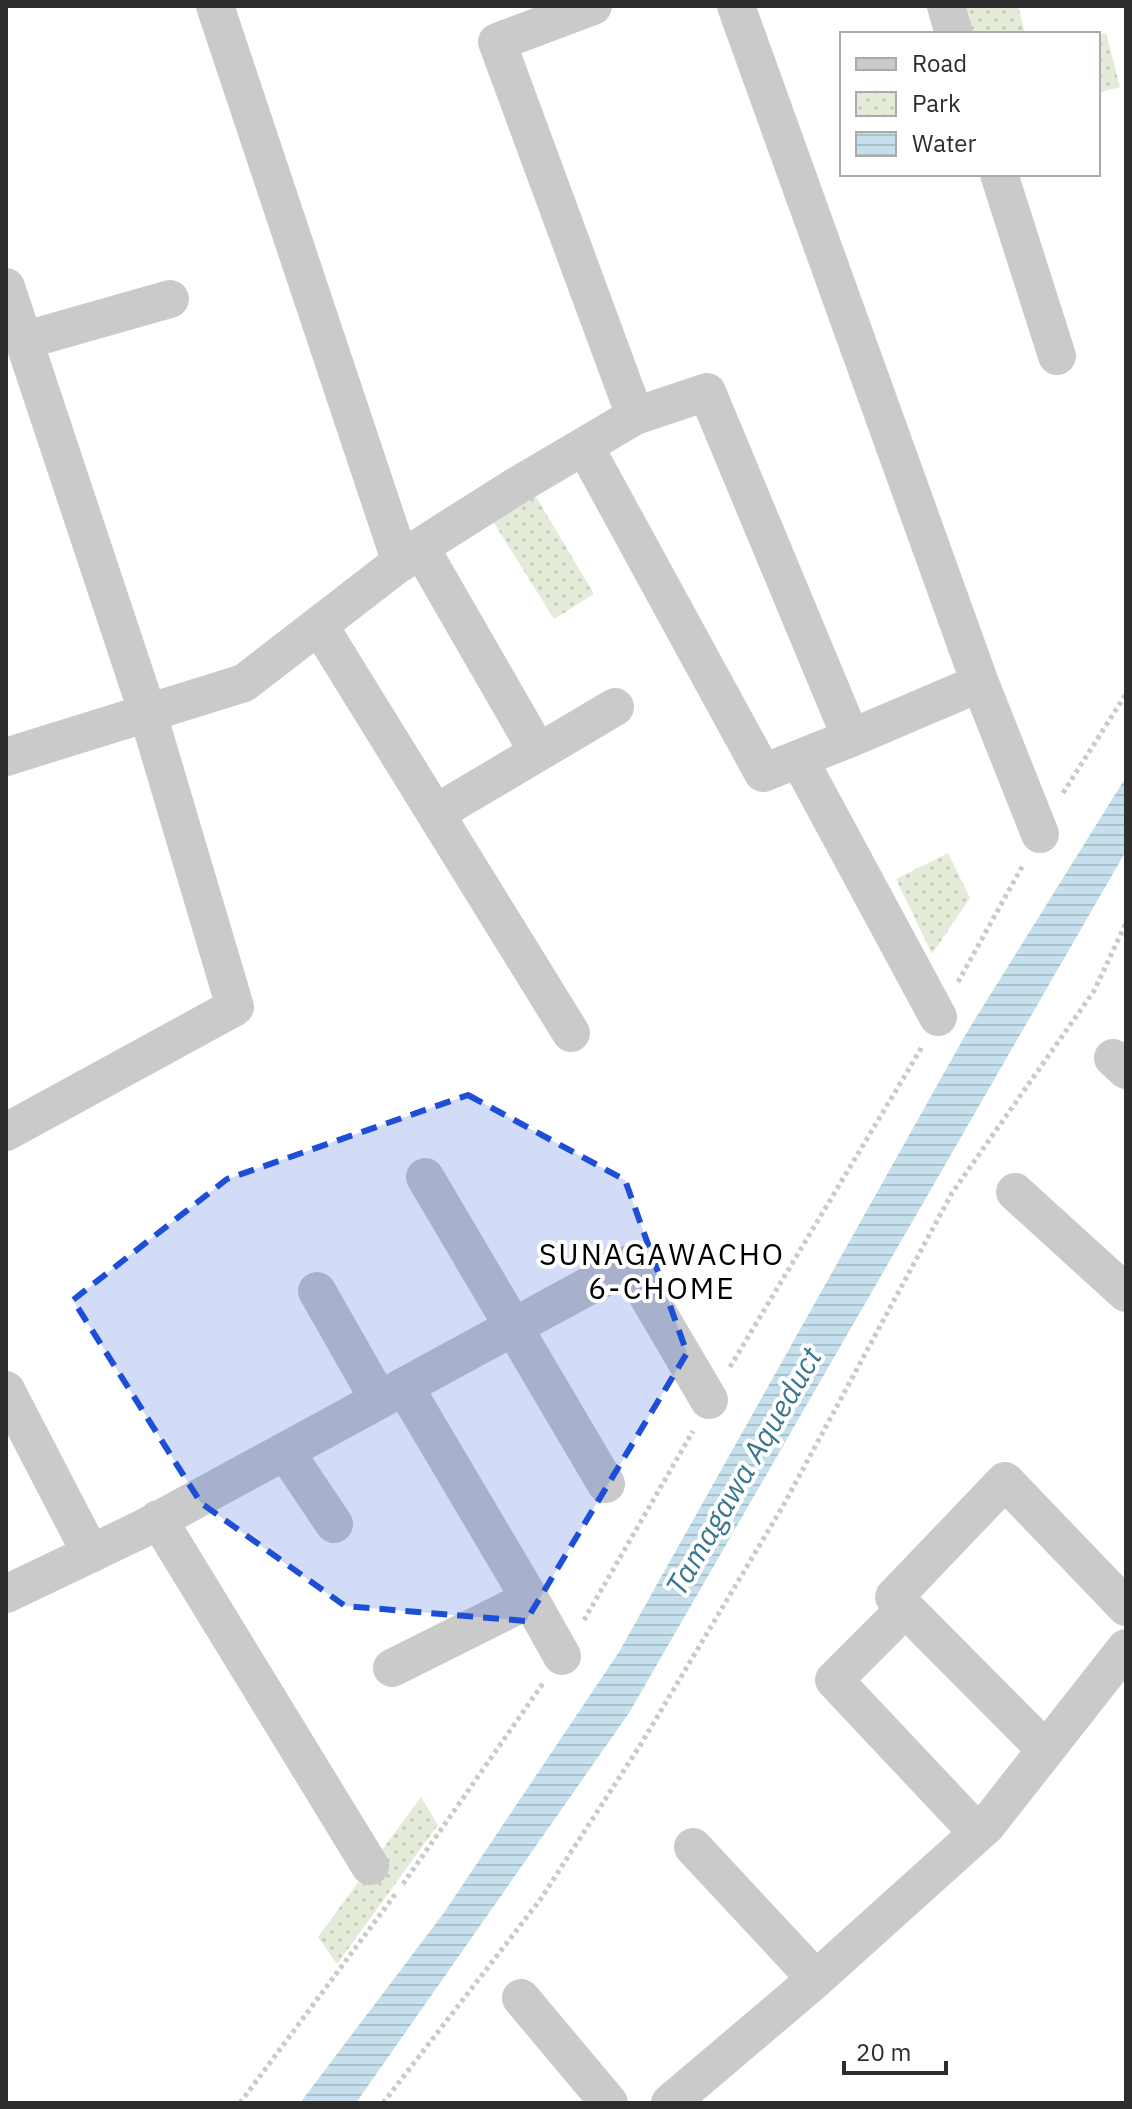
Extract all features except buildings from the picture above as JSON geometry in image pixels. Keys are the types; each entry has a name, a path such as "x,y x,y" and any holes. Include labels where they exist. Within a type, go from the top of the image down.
{"street":[{"path":"215,6 410,555 538,752"},
{"path":"593,6 497,42 635,416"},
{"path":"736,6 980,683 1040,834"},
{"path":"946,6 953,32"},
{"path":"1000,176 1057,356"},
{"path":"6,287 148,714 235,1007 6,1132"},
{"path":"22,341 170,299"},
{"path":"6,757 244,683 410,555 635,416 707,392 851,738"},
{"path":"585,447 763,773 800,761 980,683"},
{"path":"320,627 571,1033"},
{"path":"436,813 615,707"},
{"path":"800,761 938,1017"},
{"path":"425,1177 606,1484"},
{"path":"1015,1192 1126,1293"},
{"path":"6,1594 158,1519 629,1264 709,1400"},
{"path":"317,1291 391,1393 530,1599 562,1656"},
{"path":"6,1390 91,1554"},
{"path":"285,1451 334,1524"},
{"path":"1046,1750 894,1597 1005,1481 1126,1607"},
{"path":"158,1519 370,1866"},
{"path":"392,1668 530,1599"},
{"path":"905,1609 834,1680 978,1833"},
{"path":"670,2103 816,1979 978,1833 1126,1648"},
{"path":"693,1847 816,1979"},
{"path":"521,1998 609,2103"}],"path":[{"path":"240,2103 375,1922 562,1656 645,1518 709,1400 938,1017 1040,834 1126,694"},
{"path":"383,2103 540,1900 641,1744 783,1506 952,1193 1094,991 1126,923"}],"highlighted area":[{"path":"468,1095 625,1180 687,1353 526,1621 345,1606 201,1503 73,1300 227,1179"}],"green space":[{"path":"964,6 1018,6 1024,32 971,32"},
{"path":"1106,33 1120,87 1100,92 1100,34"},
{"path":"532,490 594,594 554,619 489,515"},
{"path":"948,853 970,898 932,954 896,879"},
{"path":"421,1797 438,1825 337,1964 318,1937"}],"water":[{"name":"Tamagawa Aqueduct","path":"1126,777 1126,851 629,1713 356,2103 300,2103 443,1914 619,1652 967,1032"}],"district":[{"name":"SUNAGAWACHO 6-CHOME","path":"662,1272"}]}
